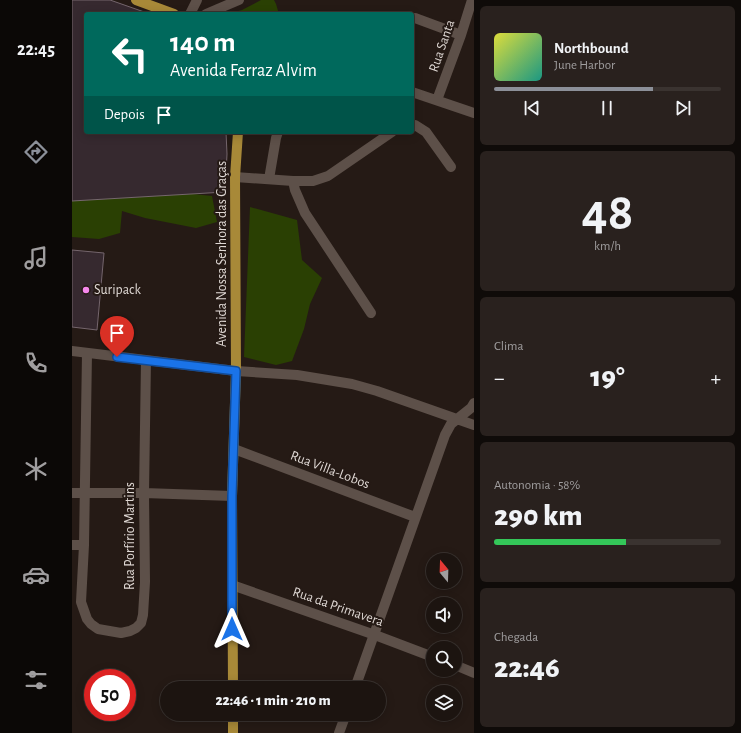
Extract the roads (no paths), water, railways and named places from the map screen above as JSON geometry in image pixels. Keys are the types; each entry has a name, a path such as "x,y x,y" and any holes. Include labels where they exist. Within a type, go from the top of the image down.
{"main road":[{"path":"136,0 169,12"},
{"name":"Avenida Nossa Senhora das Graças","path":"233,681 232,496 236,371 235,177 238,134"},
{"path":"233,721 233,733"}],"street":[{"path":"191,12 197,0"},
{"path":"211,12 239,0"},
{"name":"Rua Santa","path":"437,100 472,0"},
{"path":"415,18 461,35"},
{"path":"414,93 474,113"},
{"path":"414,125 426,132 451,167"},
{"path":"269,179 277,134"},
{"path":"235,177 313,181 328,176 389,134"},
{"path":"292,181 305,213 371,313"},
{"path":"72,352 236,371 297,375 352,384 377,391 474,425"},
{"path":"77,603 84,545 87,353"},
{"name":"Rua Porfírio Martins","path":"77,603 91,624 98,629 122,633 136,628 141,623 143,615 145,582 144,493 146,360"},
{"path":"358,681 445,435 450,424 471,408 474,403"},
{"name":"Rua Villa-Lobos","path":"234,449 415,517"},
{"path":"72,493 144,493 232,496"},
{"path":"72,545 84,545"},
{"name":"Rua da Primavera","path":"232,585 426,654"},
{"path":"462,668 474,672"},
{"path":"339,733 343,721"}],"place":[{"name":"Suripack","path":"86,290"}]}
